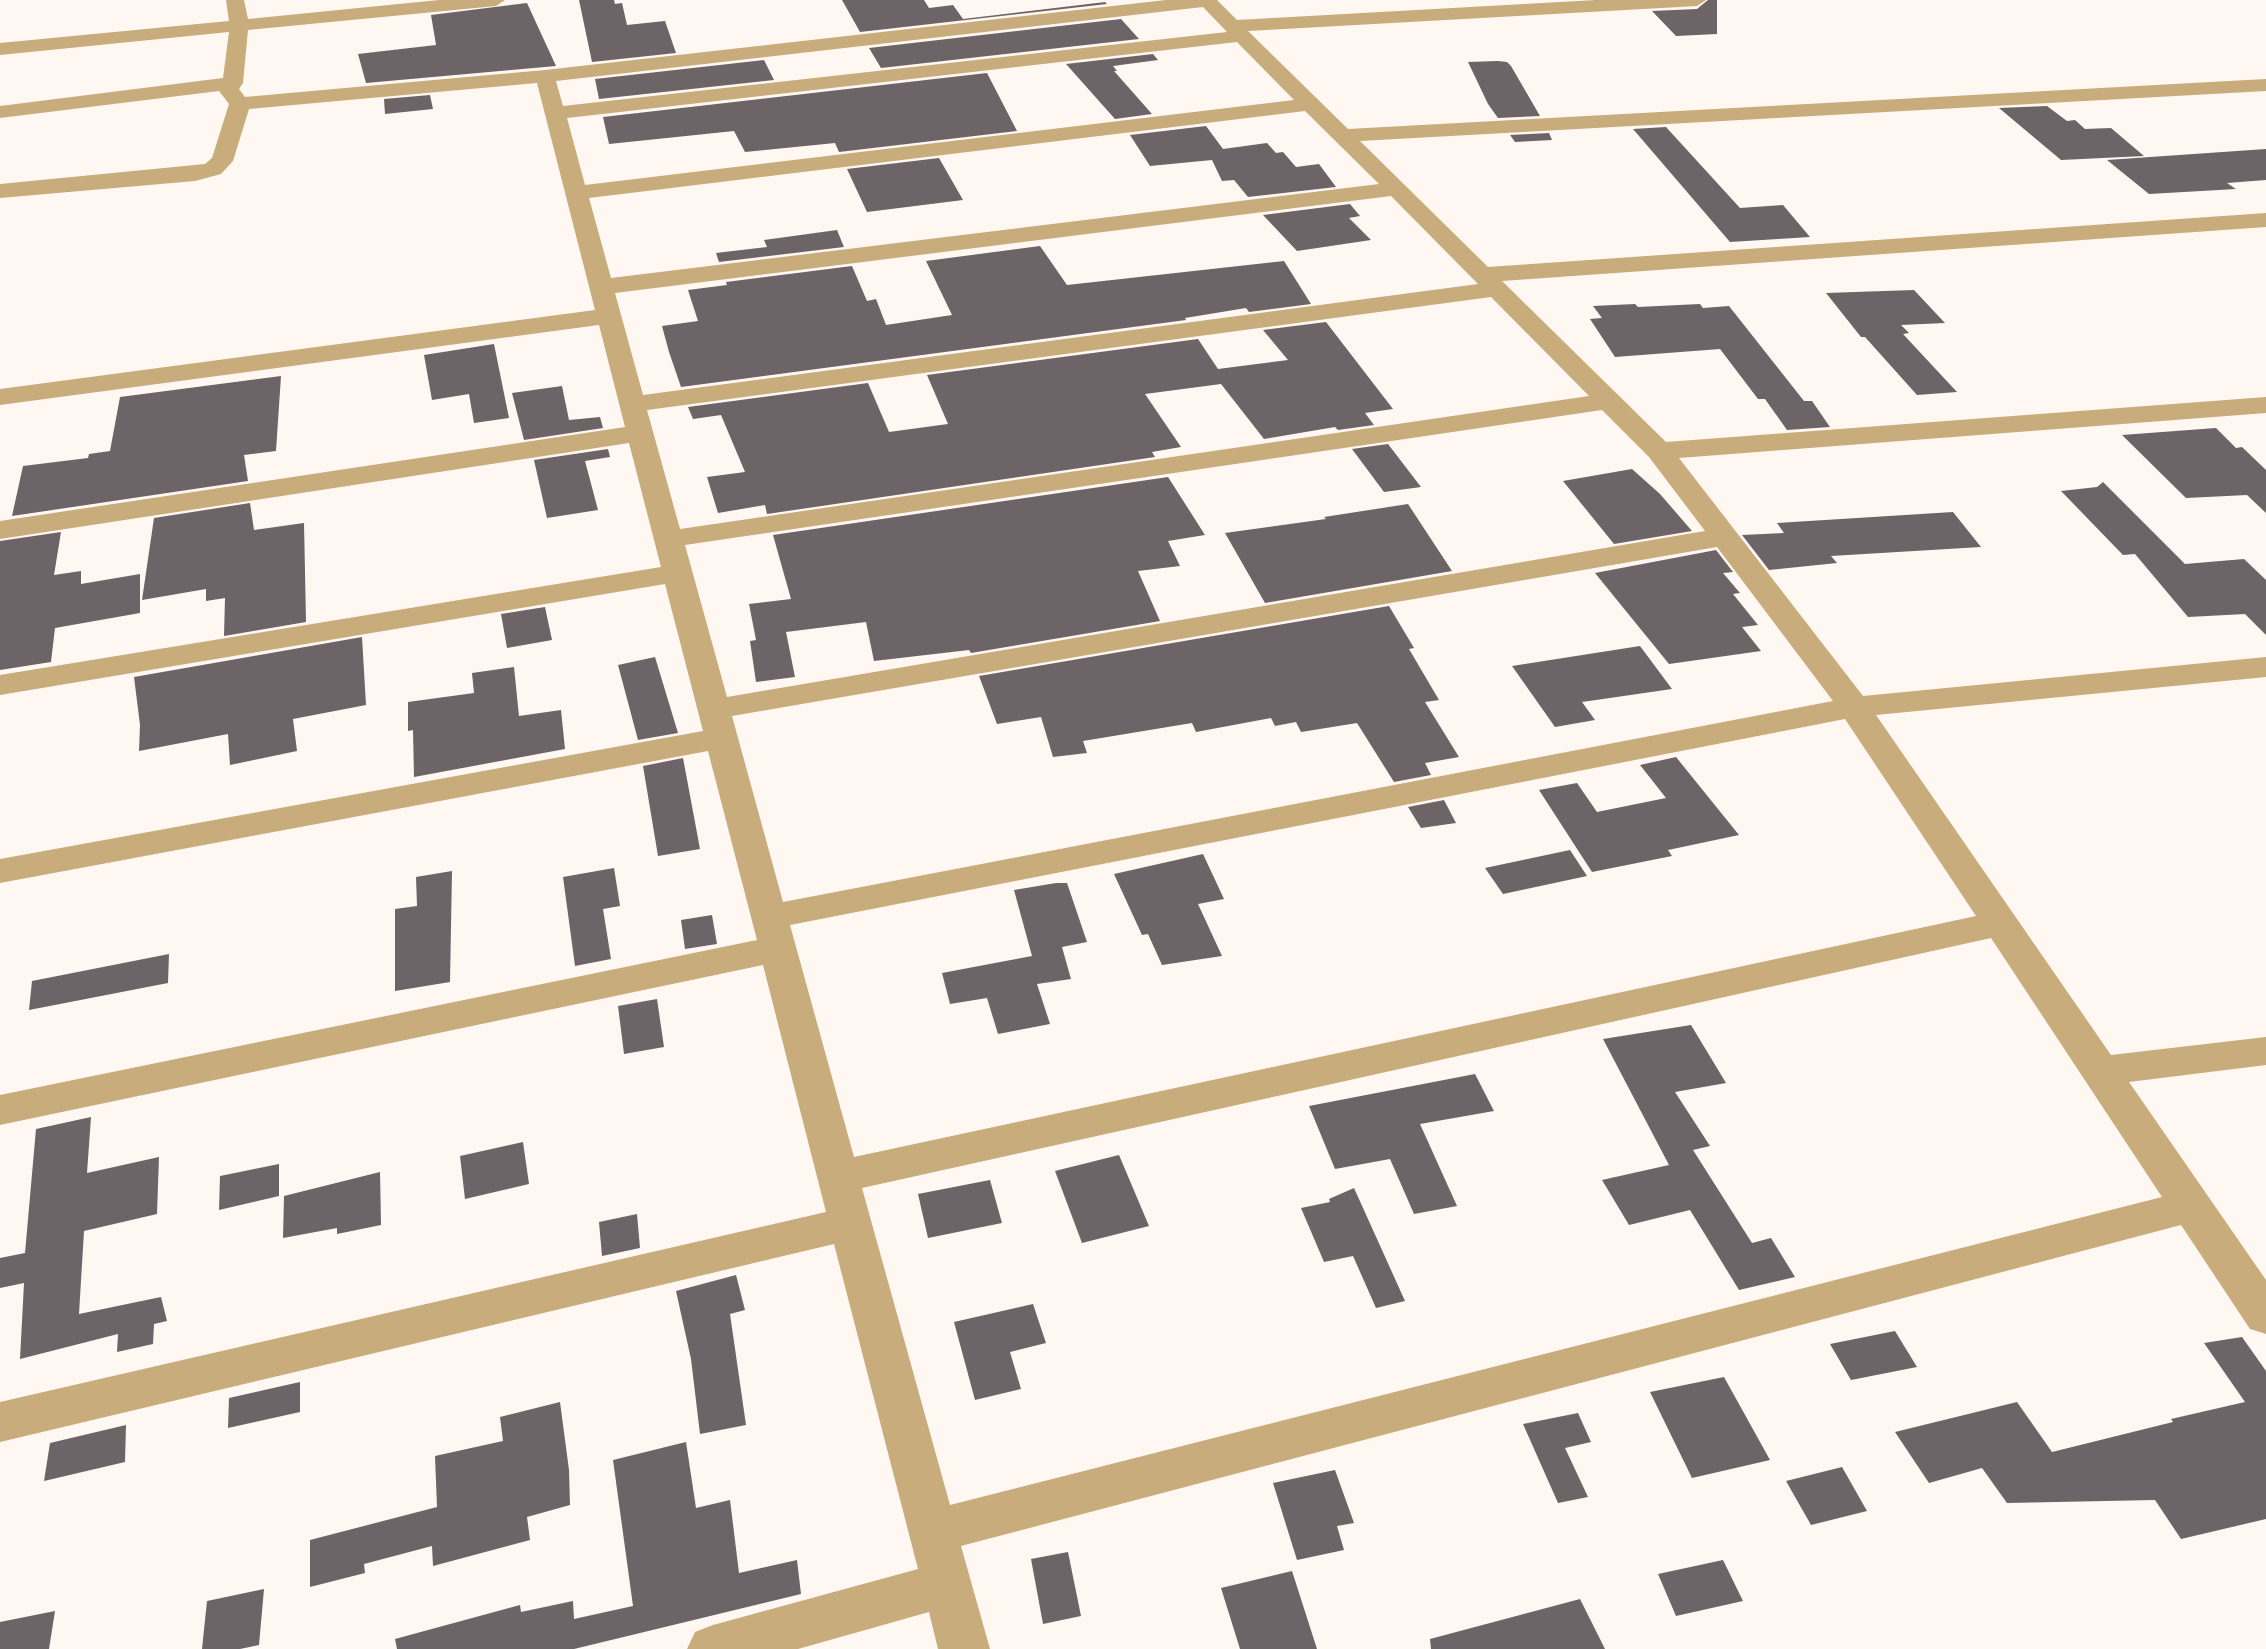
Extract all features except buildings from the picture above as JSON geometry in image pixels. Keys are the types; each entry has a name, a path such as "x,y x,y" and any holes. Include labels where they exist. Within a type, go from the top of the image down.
{"street":[{"path":"0,191 207,173 222,161 237,94 239,25 235,0"},
{"path":"0,49 496,0"},
{"path":"0,111 545,76 1206,0 1659,452 1854,707 2266,1316"},
{"path":"555,113 1237,31 1697,0"},
{"path":"545,76 964,1649"},
{"path":"1342,136 2266,85"},
{"path":"576,193 1310,104"},
{"path":"0,397 605,301 1396,190"},
{"path":"0,530 636,419 1489,282 2266,220"},
{"path":"669,539 1608,401"},
{"path":"1659,452 2266,405"},
{"path":"0,871 718,723 1724,537"},
{"path":"0,685 678,573"},
{"path":"0,1110 773,933 1854,707 2266,667"},
{"path":"838,1177 2000,923"},
{"path":"2100,1071 2266,1051"},
{"path":"933,1531 2192,1206"},
{"path":"0,1422 850,1223"},
{"path":"713,1649 946,1584"}]}
